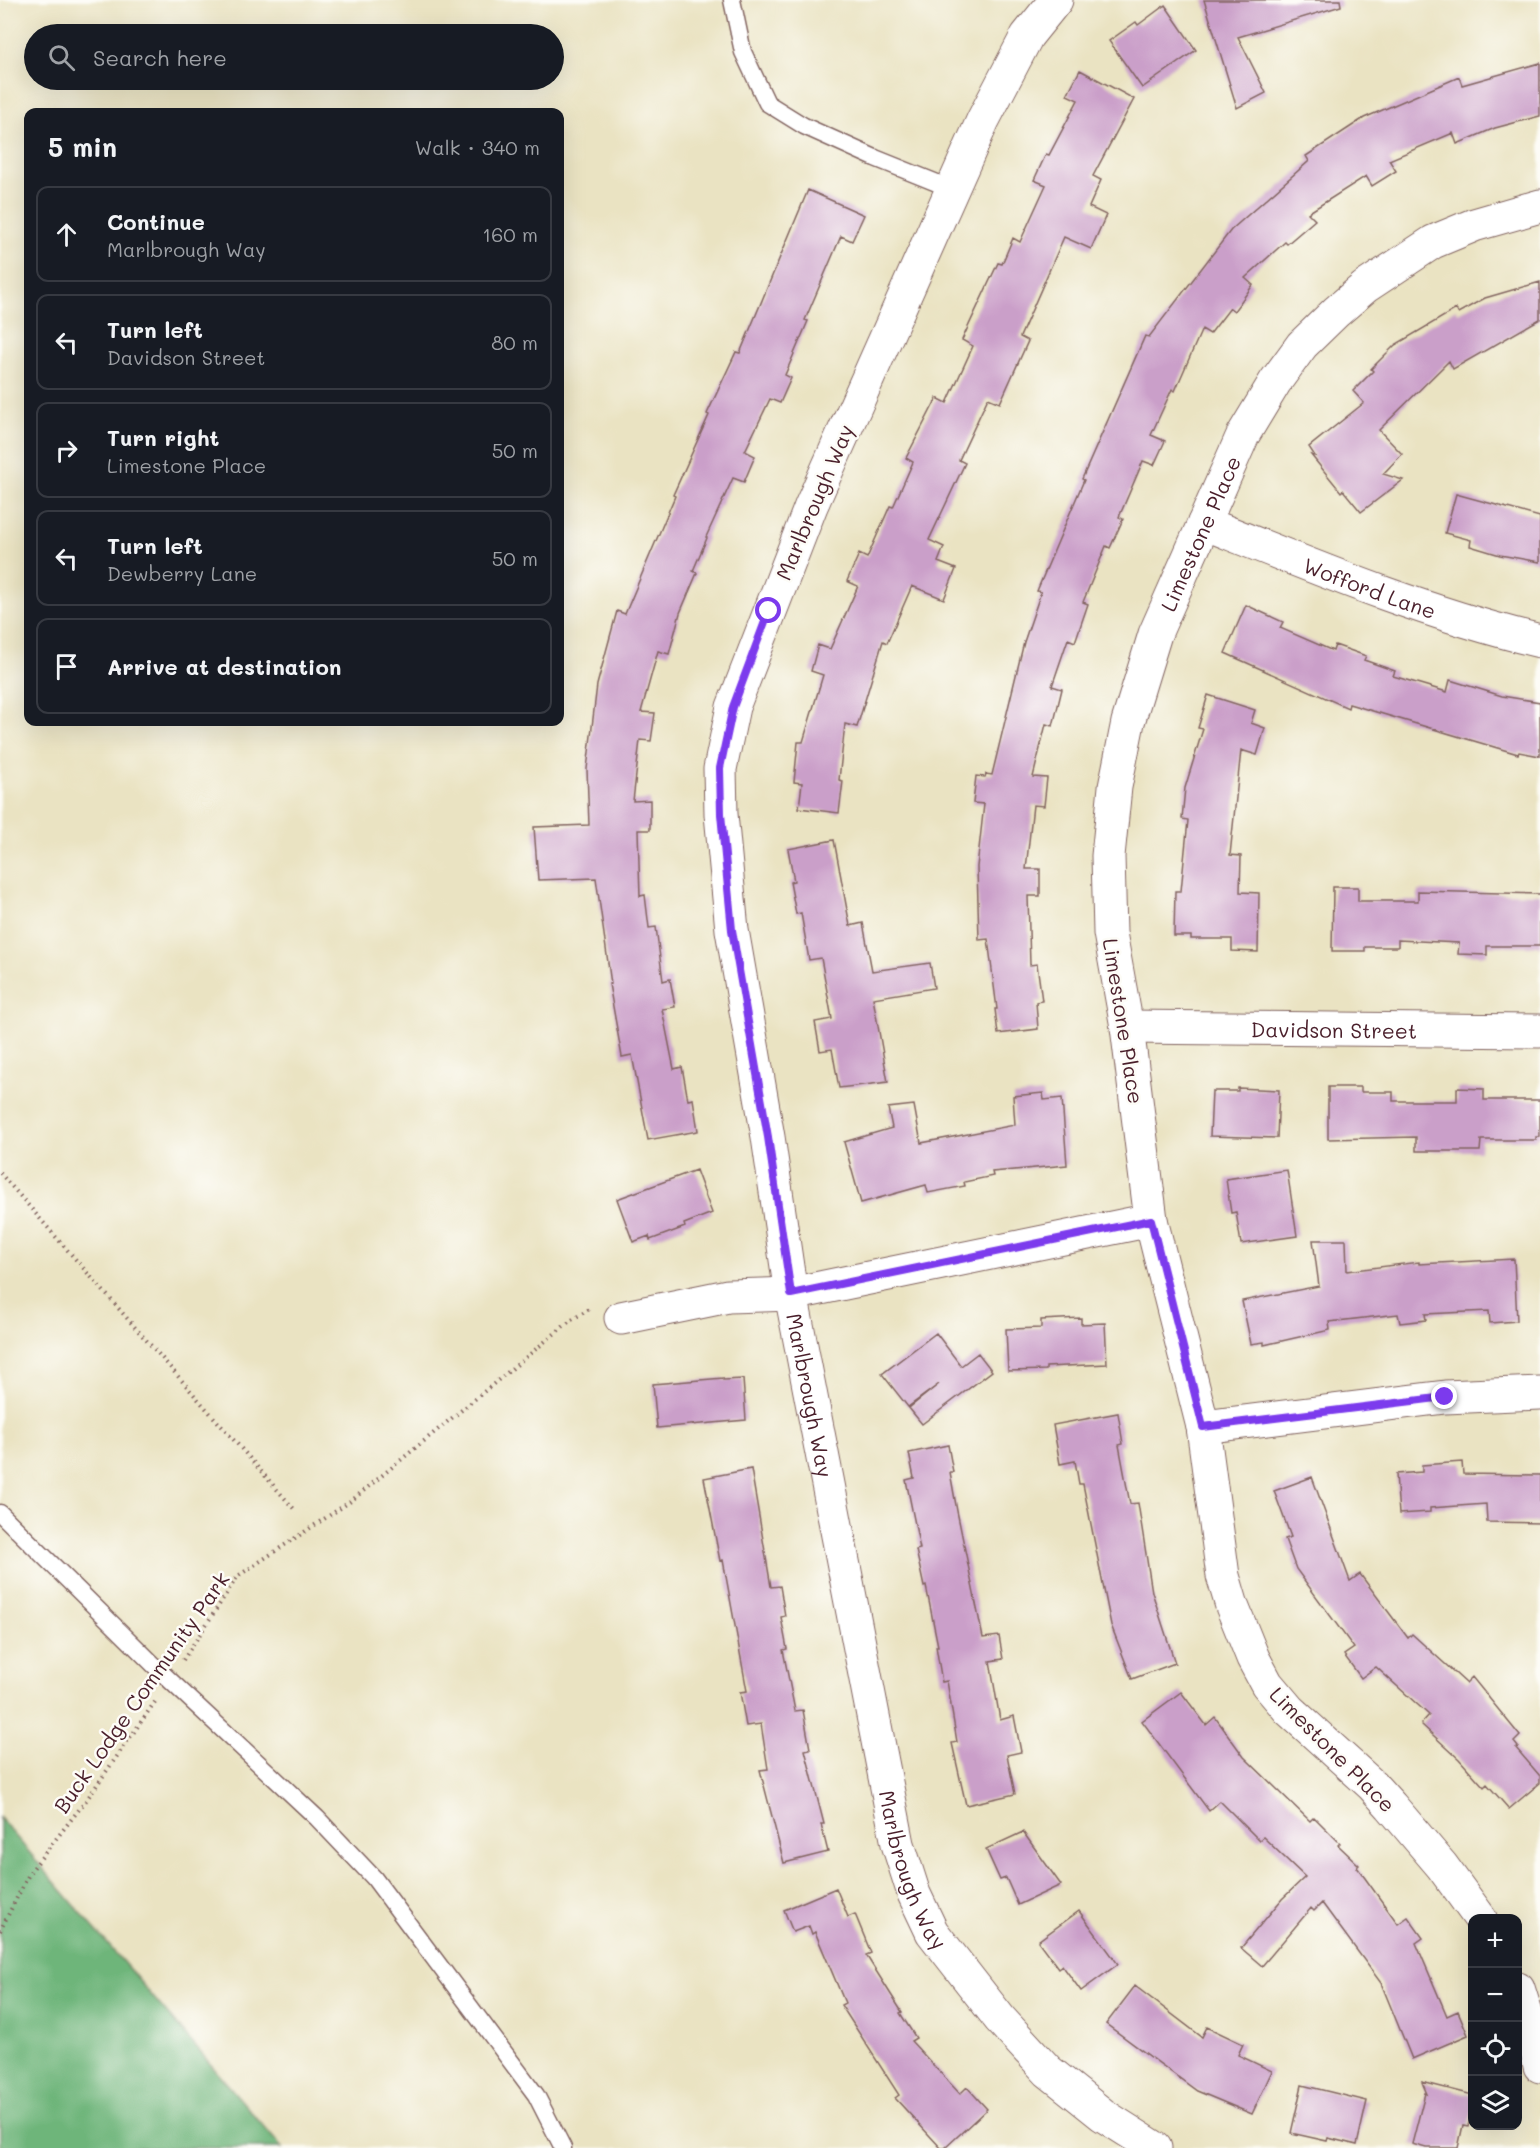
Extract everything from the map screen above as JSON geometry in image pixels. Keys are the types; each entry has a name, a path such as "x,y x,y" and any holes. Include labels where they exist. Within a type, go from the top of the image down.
{"street":[{"name":"Marlbrough Way","path":"1056,0 1027,36 983,120 811,506 733,707 720,768 721,814 732,930 768,1137 791,1294 898,1845 914,1894 932,1932 1000,2019 1048,2071 1102,2115 1155,2148"},
{"name":"Limestone Place","path":"1477,1914 1442,1866 1372,1785 1290,1710 1267,1684 1253,1658 1232,1606 1223,1576 1203,1427 1151,1220 1127,1027 1110,933 1108,856 1115,787 1128,722 1155,634 1243,435 1275,382 1302,345 1365,287 1433,243 1474,225 1540,206"},
{"name":"Wofford Lane","path":"1204,523 1378,592 1494,630 1540,641"},
{"name":"Davidson Street","path":"1127,1027 1540,1031"},
{"path":"621,1318 728,1296 791,1294 1151,1220"},
{"path":"1203,1427 1445,1397 1540,1394"},
{"path":"1522,2001 1540,2066"}],"lane":[{"path":"732,0 742,52 767,103 804,126 874,158 952,189"},
{"path":"0,1513 170,1680 317,1818 374,1878 536,2095 563,2148"}],"path":[{"path":"0,1173 295,1510"},
{"name":"Buck Lodge Community Park","path":"0,1931 30,1872 85,1802 170,1680 238,1576 351,1501 570,1321 609,1298 621,1318"}],"green space":[{"path":"0,1818 282,2148 0,2148"}],"building":[{"path":"1204,0 1340,0 1341,6 1238,37 1266,93 1237,108"},
{"path":"1165,5 1196,50 1142,88 1109,41 1136,22 1138,25"},
{"path":"1540,63 1540,116 1495,128 1457,144 1453,133 1389,160 1396,171 1372,186 1366,176 1308,213 1315,220 1287,244 1285,242 1245,278 1253,285 1234,311 1230,308 1210,334 1202,329 1175,391 1172,389 1151,435 1165,441 1154,465 1143,461 1119,517 1123,519 1110,548 1106,546 1083,602 1088,604 1075,642 1068,639 1052,686 1062,689 1053,726 1046,724 1033,777 1047,778 1044,806 1033,805 1026,869 1040,869 1040,896 1028,896 1030,965 1037,964 1042,1001 1036,1002 1038,1029 998,1034 988,939 979,940 977,867 984,804 973,803 976,776 992,775 1024,642 1041,592 1037,591 1084,480 1082,479 1145,336 1149,337 1231,230 1309,161 1306,156 1364,118 1459,77 1462,85"},
{"path":"1080,70 1134,99 1093,176 1101,180 1089,207 1106,215 1091,249 1064,237 1020,337 1028,341 1000,403 988,398 959,460 965,463 929,540 944,547 938,562 956,569 944,599 912,586 887,643 883,641 857,727 845,724 839,780 843,781 839,813 799,808 802,783 794,782 798,742 803,742 823,675 811,671 818,645 830,649 858,586 847,581 859,554 867,558 913,462 906,458 937,398 947,403 973,346 962,340 998,263 1002,264 1013,238 1020,242 1046,185 1034,180 1046,154 1049,155 1078,100 1067,95"},
{"path":"808,190 864,215 852,241 841,236 805,320 808,321 785,375 791,378 780,403 770,399 745,451 755,456 744,482 733,478 706,537 693,571 697,573 680,613 669,654 658,651 641,712 655,713 651,741 640,740 633,801 650,800 650,830 638,830 640,896 645,895 649,928 656,927 663,981 670,979 675,1007 662,1009 674,1069 682,1067 688,1100 693,1099 698,1131 648,1140 632,1055 622,1057 609,984 611,984 596,878 538,880 534,827 589,825 587,769 597,685 617,611 625,614 675,496 673,495 709,415 707,414 736,352 740,353"},
{"path":"1540,282 1540,319 1453,369 1449,361 1379,430 1402,454 1383,474 1403,480 1361,512 1343,490 1341,492 1311,455 1315,456 1309,447 1364,403 1353,391 1395,345 1456,309 1458,313 1485,298"},
{"path":"1456,494 1540,517 1540,562 1500,555 1470,546 1471,540 1445,533"},
{"path":"1246,605 1283,622 1280,628 1333,651 1335,645 1366,656 1364,660 1395,671 1393,676 1447,692 1450,680 1502,696 1540,702 1540,756 1519,752 1518,754 1349,704 1348,708 1225,653"},
{"path":"1208,695 1255,710 1251,723 1265,728 1257,755 1241,750 1230,855 1241,856 1240,892 1259,893 1258,952 1232,951 1232,939 1191,939 1191,936 1174,936 1175,891 1181,891 1188,820 1182,819 1185,788 1203,729 1198,728"},
{"path":"834,840 850,926 863,923 872,971 930,963 934,988 873,998 888,1082 839,1088 832,1049 820,1051 815,1022 832,1019 821,958 809,960 801,913 796,914 790,882 794,881 788,849"},
{"path":"1333,887 1358,887 1358,901 1418,901 1418,891 1540,894 1540,946 1487,946 1487,955 1458,954 1459,943 1398,940 1398,947 1365,947 1365,951 1332,951"},
{"path":"1328,1087 1361,1087 1361,1092 1393,1092 1393,1101 1457,1101 1457,1088 1484,1089 1484,1100 1540,1100 1540,1137 1536,1137 1536,1140 1481,1140 1480,1151 1416,1151 1416,1137 1328,1139"},
{"path":"1238,1088 1279,1090 1277,1138 1210,1136 1212,1091 1238,1091"},
{"path":"1043,1093 1044,1100 1062,1098 1067,1165 992,1172 993,1176 964,1182 965,1186 928,1193 926,1185 861,1203 844,1142 892,1128 888,1108 914,1105 921,1143 1015,1125 1013,1096"},
{"path":"696,1170 712,1213 684,1224 685,1227 650,1240 649,1236 633,1242 617,1199"},
{"path":"1287,1170 1297,1236 1241,1244 1236,1212 1231,1213 1226,1179"},
{"path":"1313,1240 1346,1240 1347,1271 1419,1262 1419,1264 1514,1259 1517,1321 1490,1323 1489,1311 1425,1314 1426,1320 1400,1323 1398,1314 1329,1322 1330,1330 1264,1345 1264,1342 1251,1344 1242,1301 1319,1286"},
{"path":"1081,1318 1081,1324 1105,1323 1107,1364 1008,1371 1006,1329 1041,1328 1041,1320"},
{"path":"936,1333 961,1366 978,1353 992,1371 922,1424 909,1408 939,1384 908,1407 882,1374"},
{"path":"723,1378 723,1380 743,1379 746,1420 657,1428 653,1384"},
{"path":"1118,1413 1123,1444 1119,1445 1130,1504 1138,1503 1152,1592 1175,1663 1132,1679 1111,1625 1083,1484 1079,1484 1075,1461 1060,1464 1053,1425"},
{"path":"948,1445 957,1511 983,1638 999,1636 1003,1659 990,1661 1000,1720 1014,1716 1021,1752 1007,1755 1015,1794 966,1805 952,1743 957,1742 947,1681 942,1682 936,1646 938,1646 916,1550 920,1549 906,1480 914,1478 909,1453"},
{"path":"1462,1462 1463,1474 1540,1475 1540,1523 1487,1522 1486,1504 1430,1508 1430,1512 1399,1514 1396,1474 1422,1472 1422,1465"},
{"path":"751,1469 771,1587 780,1586 785,1616 781,1617 787,1649 783,1650 795,1711 803,1710 810,1749 805,1750 824,1824 821,1824 828,1852 784,1863 760,1770 768,1769 761,1724 746,1726 740,1692 747,1691 723,1560 720,1561 704,1478"},
{"path":"1312,1477 1350,1581 1360,1574 1408,1638 1412,1634 1466,1683 1472,1677 1520,1736 1514,1742 1518,1747 1516,1748 1540,1776 1540,1783 1509,1809 1487,1784 1484,1787 1459,1759 1421,1724 1429,1715 1376,1667 1361,1678 1344,1655 1354,1648 1296,1569 1285,1539 1291,1537 1274,1491"},
{"path":"1181,1692 1206,1725 1215,1717 1244,1757 1310,1821 1314,1817 1340,1843 1338,1845 1359,1865 1357,1867 1398,1924 1408,1917 1423,1938 1416,1943 1447,2016 1458,2011 1468,2035 1412,2059 1381,1983 1322,1903 1314,1911 1311,1908 1262,1966 1241,1948 1282,1899 1305,1877 1263,1837 1259,1840 1220,1801 1209,1811 1142,1721"},
{"path":"1023,1832 1061,1885 1018,1905 1006,1878 1000,1880 986,1849"},
{"path":"836,1888 848,1917 855,1914 871,1953 866,1955 916,2038 911,2041 960,2094 967,2087 987,2109 945,2148 941,2148 895,2098 899,2095 841,2005 845,2003 815,1932 812,1934 809,1926 793,1932 784,1910"},
{"path":"1079,1911 1118,1964 1081,1991 1062,1965 1058,1968 1038,1941"},
{"path":"1135,1986 1202,2037 1207,2027 1243,2044 1238,2055 1272,2071 1252,2114 1197,2091 1106,2024"},
{"path":"1422,2082 1468,2094 1468,2126 1463,2125 1458,2148 1426,2148 1412,2144 1425,2093 1427,2094"},
{"path":"1302,2085 1367,2101 1357,2145 1291,2133"}],"route":[{"path":"769,611 733,707 726,734 720,768 721,814 732,930 768,1137 791,1294 1151,1220 1203,1427 1445,1397"}]}
